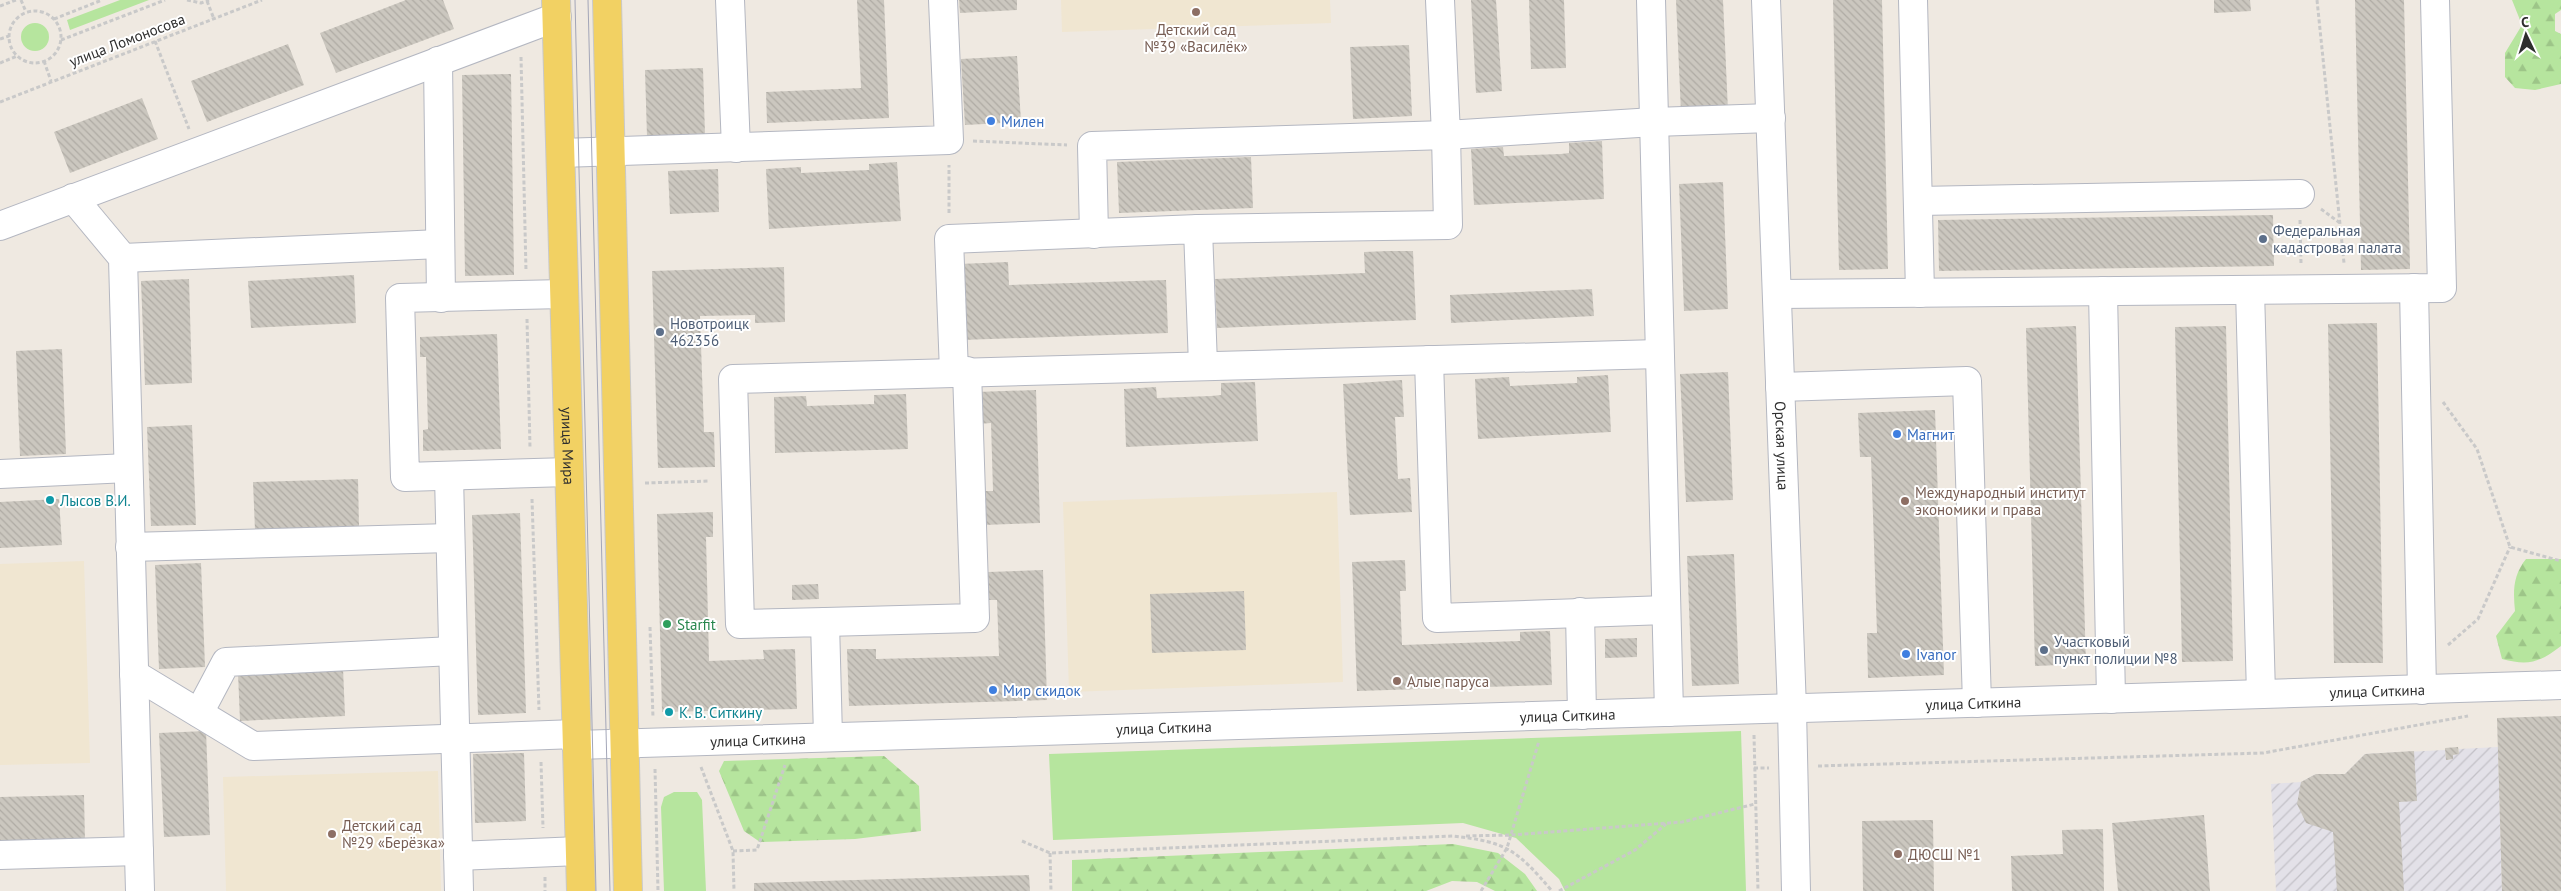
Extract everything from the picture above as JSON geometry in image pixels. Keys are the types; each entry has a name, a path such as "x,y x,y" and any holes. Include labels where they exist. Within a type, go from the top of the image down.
{"main road":[{"path":"607,0 628,891"},
{"name":"улица Мира","path":"557,8 580,891"}],"street":[{"path":"730,0 736,148"},
{"path":"560,153 949,140 943,0"},
{"path":"1440,0 1448,225 1198,230 949,239 960,372 975,618 740,624 733,379 960,372 1203,365 1659,354"},
{"path":"1651,0 1669,712"},
{"name":"Орская улица","path":"1766,0 1794,767 1796,891"},
{"path":"1913,0 1920,293"},
{"path":"1777,294 2442,288 2434,0"},
{"path":"0,226 438,61 557,8"},
{"path":"438,61 441,298"},
{"path":"1094,234 1092,146 1446,135 1654,122 1771,118"},
{"path":"1918,201 2300,194"},
{"path":"73,198 123,258 140,891"},
{"path":"1198,230 1203,365"},
{"path":"123,258 440,244"},
{"path":"2414,288 2422,679"},
{"path":"2250,290 2261,694"},
{"path":"2103,291 2111,699"},
{"path":"564,294 400,298 405,477 569,472"},
{"path":"1428,360 1437,618 1666,610"},
{"path":"1780,388 1967,381 1977,703"},
{"path":"0,474 128,468"},
{"path":"449,476 459,891"},
{"path":"130,547 450,538"},
{"path":"1580,612 1582,715"},
{"path":"825,622 828,737"},
{"path":"198,713 226,662 453,651"},
{"name":"улица Ситкина","path":"134,674 253,746 455,740 576,740 624,744 1792,709 2261,694 2422,679 2561,686"},
{"path":"0,855 139,851"},
{"path":"458,856 579,851"}],"path":[{"path":"0,6 16,0"},
{"path":"21,0 26,12"},
{"path":"54,19 102,0"},
{"path":"61,40 164,0"},
{"path":"187,0 202,3 208,0 214,19"},
{"name":"улица Ломоносова","path":"0,102 262,0"},
{"path":"2317,0 2347,289"},
{"path":"41,11 54,19 60,29 61,40 55,54 44,61 32,63 17,56 12,50 8,36 10,26 15,18 26,12 41,11"},
{"path":"0,39 8,36"},
{"path":"155,41 198,152"},
{"path":"0,63 17,56"},
{"path":"44,61 51,82"},
{"path":"949,239 949,140 1092,146"},
{"path":"2415,365 2477,449 2510,547 2478,619 2422,679"},
{"path":"646,483 736,481"},
{"path":"2510,547 2561,561"},
{"path":"1753,710 1758,891"},
{"path":"1481,891 1507,848 1546,716"},
{"path":"1754,768 2263,753 2470,716"},
{"path":"733,851 757,850 793,738"},
{"path":"691,741 733,851 734,891"},
{"path":"654,743 658,891"},
{"path":"1022,841 1050,853 1511,835 1682,822 1755,804"},
{"path":"1559,891 1635,850 1666,823"},
{"path":"1453,836 1483,840 1507,848 1530,864 1552,891"},
{"path":"1050,853 1051,891"}],"shaded area":[{"name":"Детский сад №39 «Василёк»","path":"1061,0 1330,0 1331,23 1062,32"},
{"path":"1337,492 1343,682 1069,692 1063,502"},
{"path":"84,561 90,763 0,765 0,564"},
{"path":"2498,747 2502,891 2276,891 2271,784 2301,782 2316,774 2345,774 2365,754 2445,750 2446,760 2453,759 2453,755 2459,754 2459,749"},
{"name":"Детский сад №29 «Берёзка»","path":"438,771 441,891 226,891 223,777"}],"green space":[{"path":"120,0 149,0 70,30 67,20"},
{"path":"2512,0 2561,0 2561,10 2555,14 2555,31 2561,34 2561,84 2535,90 2515,88 2505,77 2505,53 2522,25"},
{"path":"35,23 45,27 49,37 45,47 35,51 25,47 21,37 25,27"},
{"path":"2526,559 2561,559 2561,646 2540,659 2519,662 2502,659 2496,636 2515,611 2516,577"},
{"path":"1741,731 1746,891 1565,891 1559,879 1516,838 1463,823 1053,840 1049,754"},
{"path":"884,756 919,786 921,831 855,839 760,842 744,831 719,771 724,761"},
{"path":"674,792 697,792 702,800 706,891 664,891 661,807 664,797"},
{"path":"1453,844 1498,853 1525,874 1537,891 1495,891 1477,882 1452,881 1426,891 1072,891 1072,860"}],"building":[{"path":"406,0 443,0 454,29 336,73 320,33"},
{"path":"857,0 884,0 889,118 767,123 766,92 861,88"},
{"path":"959,0 1017,0 1017,10 960,13"},
{"path":"1471,0 1496,0 1502,91 1476,93"},
{"path":"1529,0 1564,0 1566,68 1531,69"},
{"path":"1676,0 1723,0 1728,111 1681,113"},
{"path":"1833,0 1882,0 1888,269 1839,270"},
{"path":"2214,0 2250,0 2251,11 2214,13"},
{"path":"2355,0 2404,0 2410,269 2361,270"},
{"path":"288,44 304,85 207,122 191,81"},
{"path":"1409,45 1412,116 1353,119 1350,47"},
{"path":"1017,56 1021,122 965,125 961,59"},
{"path":"703,68 705,135 647,137 645,70"},
{"path":"511,74 514,275 465,276 462,75"},
{"path":"142,98 158,139 70,173 54,132"},
{"path":"1602,141 1604,199 1474,205 1471,149 1503,147 1504,156 1561,154 1569,153 1569,143"},
{"path":"1251,157 1253,208 1119,213 1117,162"},
{"path":"897,162 901,221 769,229 766,169 801,167 801,173 869,170 869,164"},
{"path":"718,169 719,212 670,214 668,171"},
{"path":"1723,182 1728,309 1684,311 1679,184"},
{"path":"2273,215 2274,266 1939,271 1938,220"},
{"path":"1413,251 1416,320 1217,328 1215,279 1365,273 1364,252"},
{"path":"1008,262 1009,285 1166,280 1168,333 962,340 959,264"},
{"path":"784,267 785,322 755,323 755,315 700,316 704,432 714,432 715,467 658,468 652,271"},
{"path":"354,275 356,323 251,328 248,281"},
{"path":"189,279 192,383 145,385 141,281"},
{"path":"1592,289 1594,316 1451,323 1450,295"},
{"path":"2377,323 2383,663 2334,663 2328,324"},
{"path":"2076,326 2086,664 2035,666 2026,328"},
{"path":"2226,326 2233,661 2182,662 2175,327"},
{"path":"497,334 501,449 423,451 423,430 428,429 426,357 420,357 420,337"},
{"path":"62,349 66,454 20,456 16,351"},
{"path":"1728,372 1733,500 1686,502 1680,374"},
{"path":"1608,375 1611,432 1478,439 1475,379 1509,377 1510,386 1577,383 1577,377"},
{"path":"1402,380 1404,417 1395,417 1398,479 1410,478 1412,512 1350,515 1343,384"},
{"path":"1255,382 1258,441 1126,447 1124,389 1156,387 1157,398 1211,396 1221,395 1221,383"},
{"path":"1036,390 1040,523 983,525 982,491 993,491 991,423 978,424 977,392"},
{"path":"906,394 908,449 775,453 774,397 806,396 807,406 874,404 874,395"},
{"name":"Международный институт экономики и права","path":"1935,410 1944,675 1868,678 1867,633 1877,633 1871,457 1860,457 1858,413"},
{"path":"192,425 196,525 151,526 147,427"},
{"path":"358,479 359,526 255,530 253,482"},
{"path":"59,499 62,545 0,548 0,502"},
{"path":"713,512 713,537 706,537 709,661 764,659 763,650 795,649 797,709 662,712 657,514"},
{"path":"520,513 526,713 478,715 472,515"},
{"path":"1734,554 1739,684 1692,686 1687,556"},
{"path":"1405,560 1406,591 1400,591 1402,645 1520,641 1520,632 1550,631 1552,685 1357,691 1352,562"},
{"path":"201,563 205,667 159,669 155,565"},
{"path":"1043,570 1047,700 849,706 847,649 876,649 876,659 999,656 997,600 989,600 988,572"},
{"path":"818,584 819,599 792,600 792,585"},
{"path":"1244,591 1246,650 1152,653 1150,594"},
{"path":"1637,638 1637,657 1605,658 1605,639"},
{"path":"343,668 345,716 240,721 238,673"},
{"path":"2561,716 2561,891 2502,891 2497,718"},
{"path":"206,731 210,835 164,837 159,733"},
{"path":"2458,747 2459,754 2453,755 2453,759 2446,760 2445,748"},
{"path":"2414,751 2417,801 2399,802 2404,891 2337,891 2333,832 2306,823 2297,804 2301,782 2316,774 2345,774 2365,754"},
{"path":"524,753 526,821 475,823 473,754"},
{"path":"84,795 85,842 0,844 0,797"},
{"path":"2204,815 2210,891 2118,891 2112,823"},
{"name":"ДЮСШ №1","path":"1933,820 1934,891 1863,891 1862,821"},
{"path":"2103,829 2104,891 2012,891 2011,856 2063,854 2062,830"},
{"path":"1029,875 1030,891 754,891 754,883"}],"tram line":[{"path":"575,0 596,891"},
{"path":"588,0 610,891"}],"place":[{"name":"Детский сад №39 «Василёк»","path":"1196,12"},
{"name":"Милен","path":"991,121"},
{"name":"Федеральная кадастровая палата","path":"2263,239"},
{"name":"Новотроицк 462356","path":"660,332"},
{"name":"Магнит","path":"1897,434"},
{"name":"Лысов В.И.","path":"50,500"},
{"name":"Международный институт экономики и права","path":"1905,501"},
{"name":"Starfit","path":"667,624"},
{"name":"Участковый пункт полиции №8","path":"2044,650"},
{"name":"Ivanor","path":"1906,654"},
{"name":"Алые паруса","path":"1397,681"},
{"name":"Мир скидок","path":"993,690"},
{"name":"К. В. Ситкину","path":"669,712"},
{"name":"Детский сад №29 «Берёзка»","path":"332,834"},
{"name":"ДЮСШ №1","path":"1898,854"}]}
